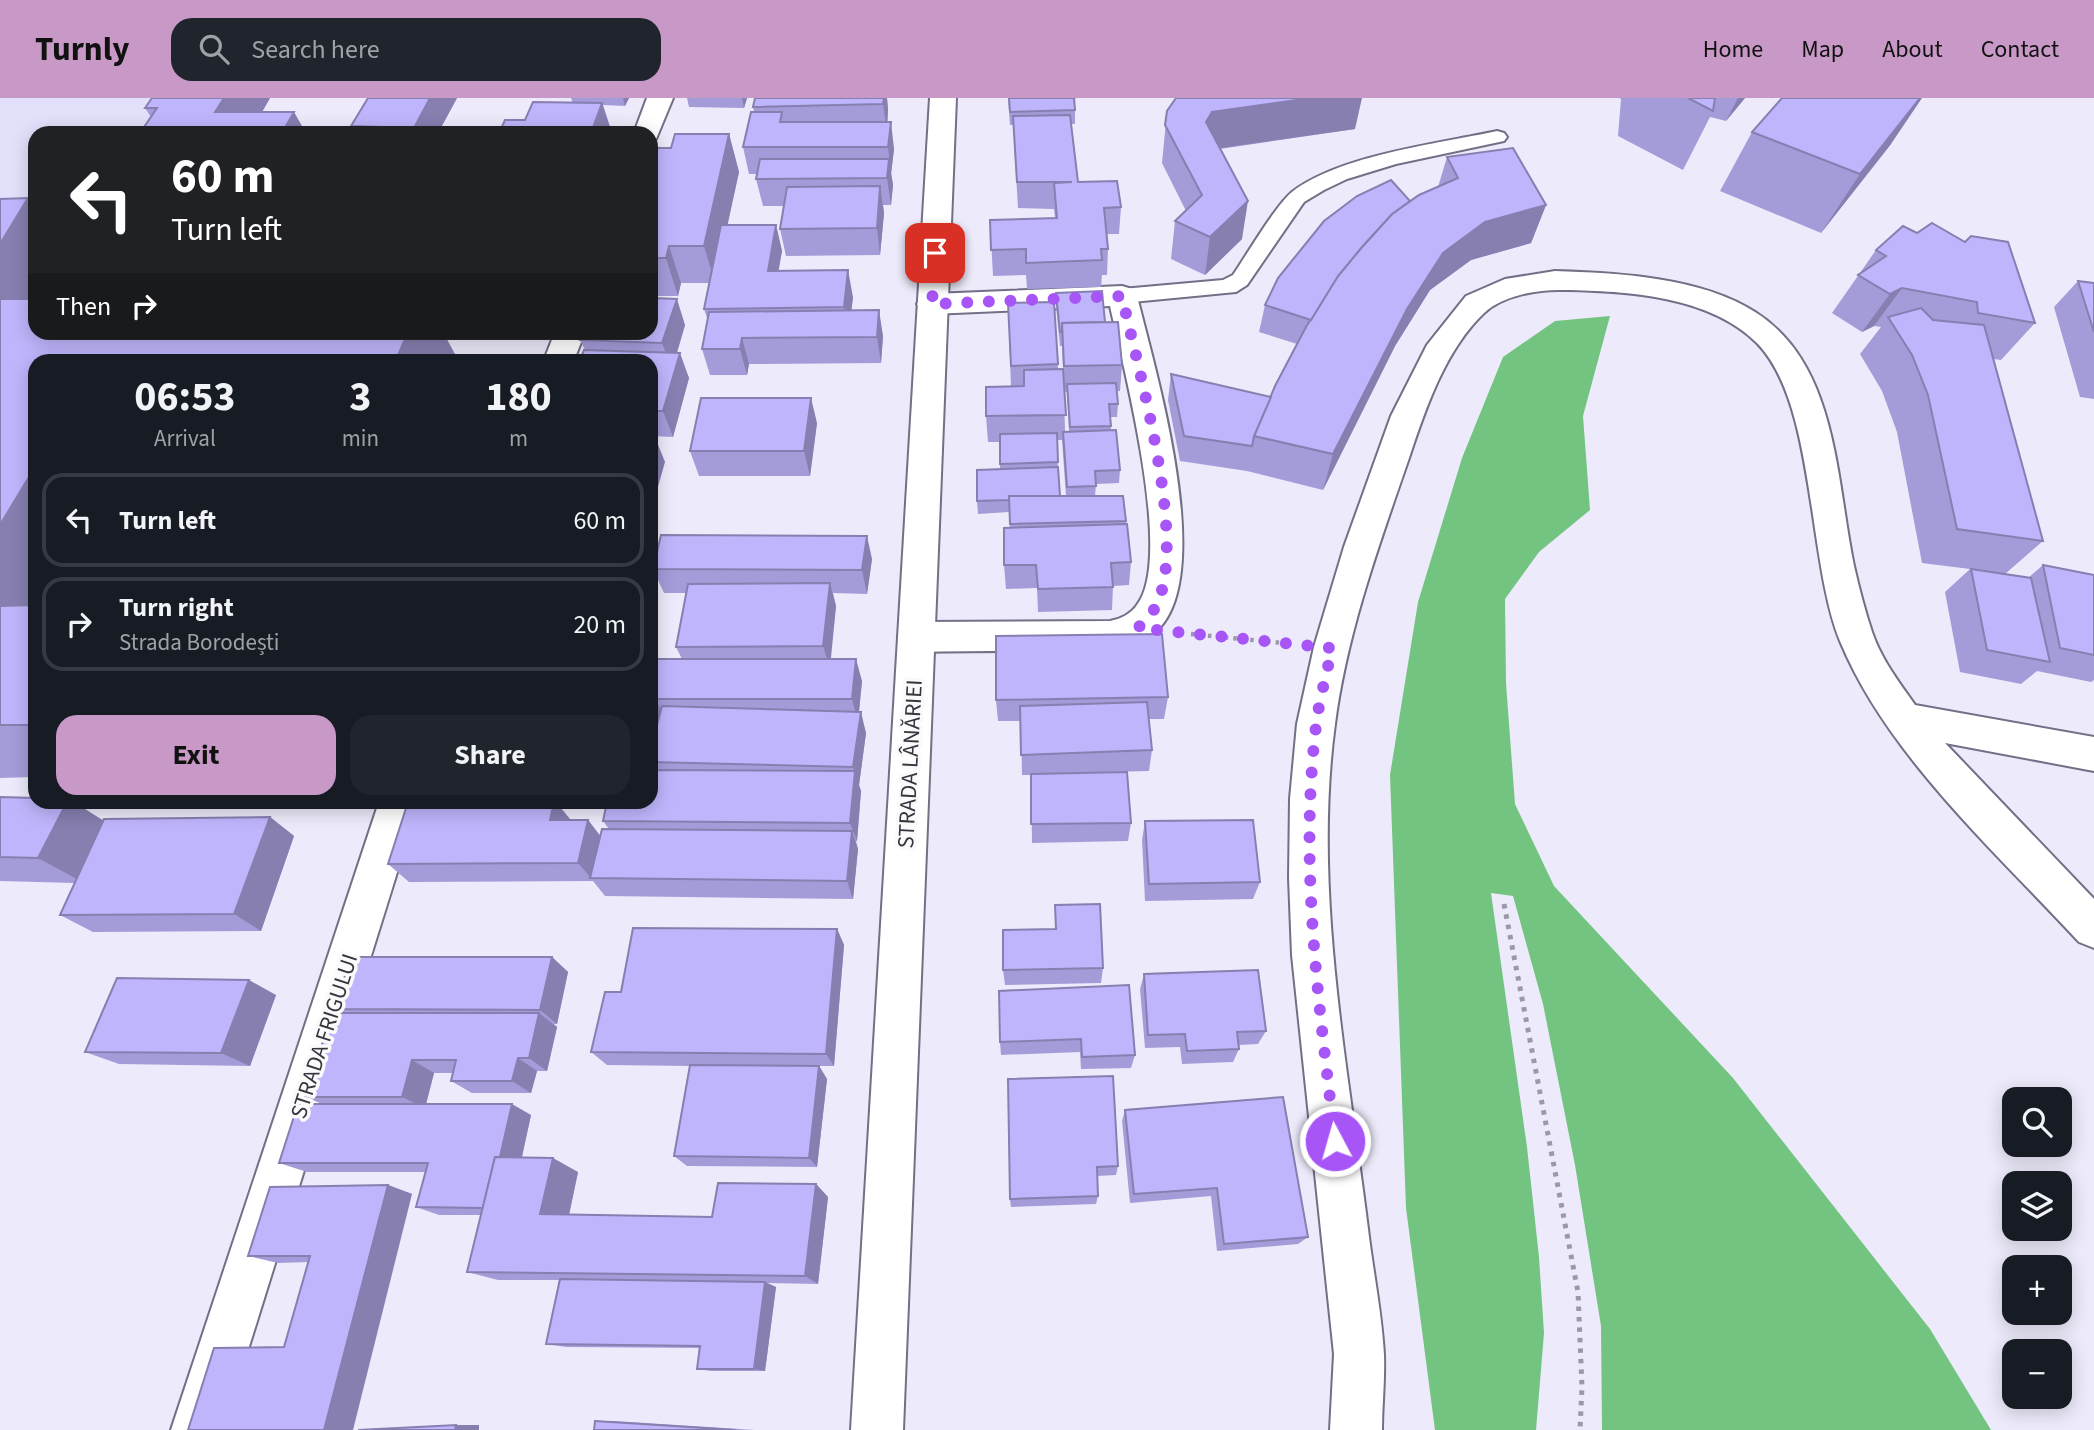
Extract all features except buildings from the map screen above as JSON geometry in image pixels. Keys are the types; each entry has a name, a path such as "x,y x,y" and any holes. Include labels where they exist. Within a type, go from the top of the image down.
{"street":[{"path":"650,126 660,98"},
{"name":"STRADA LÂNĂRIEI","path":"877,1430 943,98"},
{"path":"1356,1430 1359,1354 1313,955 1309,878 1310,799 1316,724 1332,648 1361,547 1406,416 1442,345 1476,303 1515,286 1555,280 1614,282 1711,302 1744,318 1769,337 1788,364 1804,397 1816,440 1837,566 1855,635 1874,676 1903,719 1947,773 2094,928"},
{"path":"916,636 1110,636 1138,628 1155,608 1163,583 1167,553 1163,485 1122,296 932,304"},
{"path":"1903,719 2094,754"},
{"name":"STRADA FRIGULUI","path":"197,1430 397,809"}],"lane":[{"path":"1122,296 1228,287 1240,280 1297,198 1308,190 1347,171 1497,137"}],"path":[{"path":"1138,628 1332,648"},
{"path":"1504,904 1578,1292 1582,1387 1580,1430"}],"shaded area":[{"path":"0,98 164,98 148,126 28,126 28,337 0,386"}],"green space":[{"path":"1610,316 1583,416 1590,510 1539,552 1505,599 1506,683 1515,804 1554,886 1733,1078 1930,1329 1991,1430 1602,1430 1601,1326 1575,1165 1543,1004 1513,896 1491,893 1527,1147 1539,1257 1544,1333 1536,1430 1435,1430 1406,1208 1390,775 1418,602 1462,458 1503,357 1555,321"}],"route":[{"path":"935,253 932,304 1122,296 1163,485 1166,520 1167,553 1163,583 1155,608 1138,628 1332,648 1316,724 1310,799 1309,878 1313,955 1335,1141"}]}
